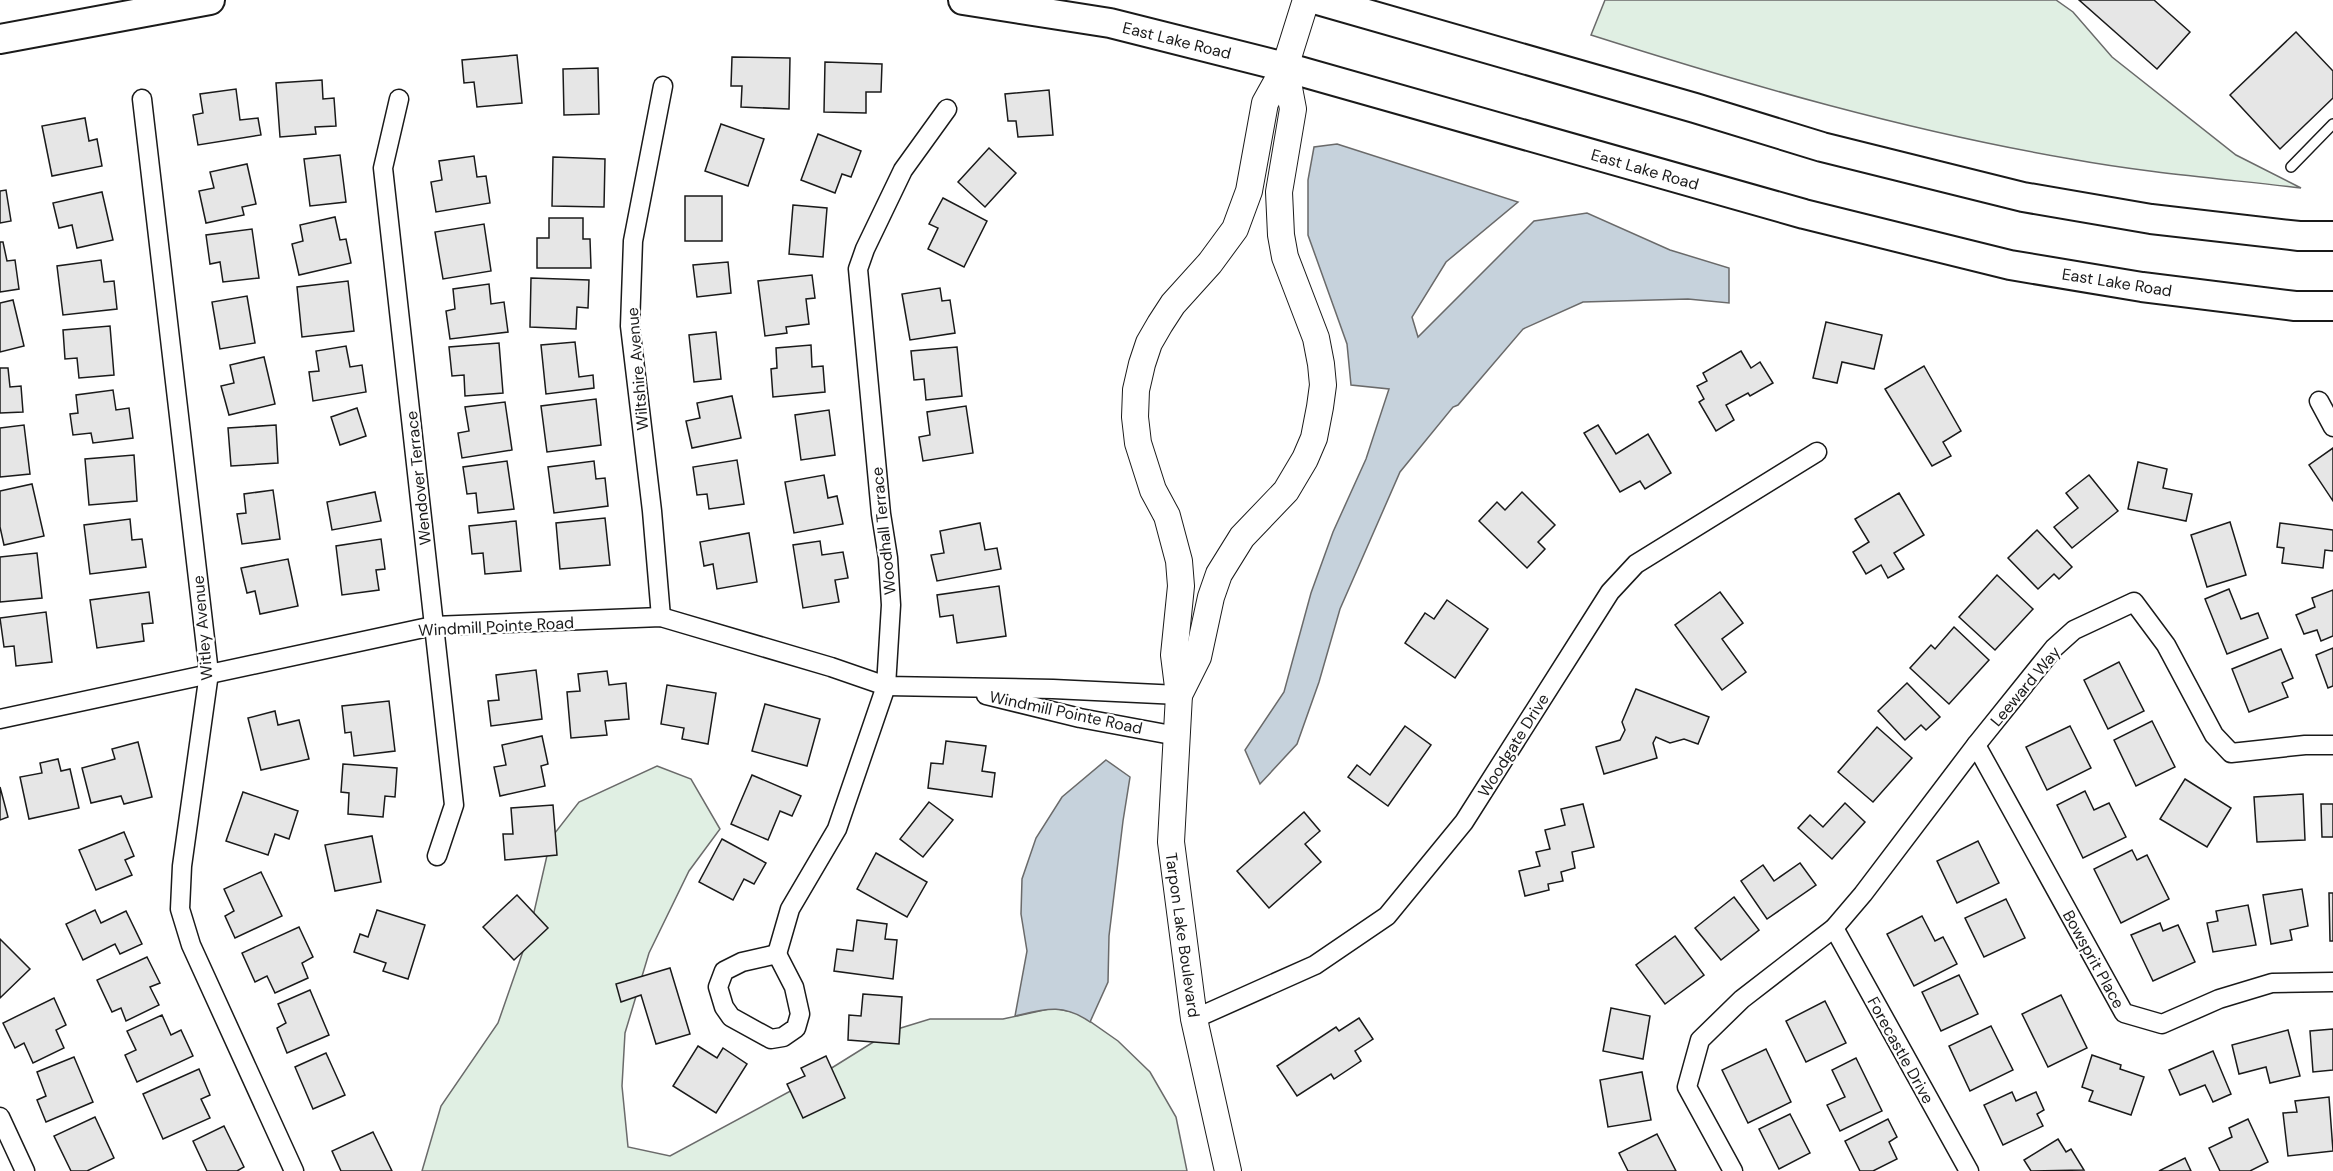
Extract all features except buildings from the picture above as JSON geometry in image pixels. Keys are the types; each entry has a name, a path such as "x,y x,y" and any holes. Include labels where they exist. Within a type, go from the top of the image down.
{"main road":[{"path":"0,39 210,0"},
{"name":"East Lake Road","path":"963,0 1110,23 1286,68 1804,214 2010,265 2142,287 2295,306 2333,306"},
{"path":"1318,0 1695,108 1822,147 2023,196 2151,219 2299,236 2333,237"}],"street":[{"path":"1286,68 1306,0"},
{"name":"Tarpon Lake Boulevard","path":"1228,1171 1194,1019 1171,842 1179,695 1174,655 1181,586 1179,561 1170,525 1150,482 1138,443 1135,417 1136,390 1146,354 1160,324 1173,304 1235,230 1249,191 1265,103 1286,68"},
{"name":"Tarpon Lake Boulevard","path":"1179,695 1198,657 1209,606 1219,574 1242,537 1273,507 1291,484 1314,438 1320,407 1322,374 1316,338 1285,257 1281,235 1279,192 1293,109 1286,68"},
{"name":"Wiltshire Avenue","path":"661,617 652,511 630,327 633,241 663,86"},
{"name":"Witley Avenue","path":"142,99 209,673 182,867 180,909 191,945 294,1171"},
{"name":"Wendover Terrace","path":"399,99 383,168 454,806 437,856"},
{"name":"Woodhall Terrace","path":"777,954 790,909 837,829 886,686 891,605 888,558 881,514 858,269 865,249 903,170 946,109"},
{"path":"2319,401 2333,427"},
{"name":"Woodgate Drive","path":"1194,1019 1315,965 1387,916 1464,822 1610,592 1636,564 1817,452"},
{"name":"Leeward Way","path":"1733,1171 1687,1087 1700,1040 1742,999 1834,928 2054,648 2074,630 2134,602 2166,645 2214,735 2231,753 2305,745 2333,745"},
{"name":"Windmill Pointe Road","path":"0,718 433,626 661,617 820,663 886,686 1075,689 1179,695"},
{"name":"Windmill Pointe Road","path":"955,687 1080,718 1177,736"},
{"name":"Bowsprit Place","path":"1976,745 2124,1013 2162,1024 2219,999 2272,983 2333,982"},
{"name":"Forecastle Drive","path":"1834,928 1969,1171"},
{"path":"777,954 794,987 801,1014 796,1028 783,1037 771,1039 731,1017 724,1007 718,987 724,971 742,962 777,954"},
{"path":"0,1117 25,1171"}],"lane":[{"path":"2291,167 2333,124"}],"green space":[{"path":"1605,0 2056,0 2073,12 2112,57 2236,155 2301,188 2157,172 2010,148 1889,121 1769,89 1591,35"},
{"path":"657,766 691,779 720,829 689,871 649,953 625,1033 622,1086 628,1147 670,1156 822,1074 891,1031 930,1019 1003,1019 1053,1008 1078,1013 1118,1041 1150,1072 1176,1117 1187,1171 422,1171 441,1106 498,1023 529,934 551,838 579,802"}],"shaded area":[{"path":"1337,144 1518,202 1446,262 1412,317 1418,337 1534,221 1587,213 1670,250 1729,268 1729,303 1688,299 1583,302 1523,329 1458,405 1453,407 1400,472 1340,609 1319,682 1297,744 1260,784 1245,750 1284,692 1311,593 1333,532 1366,459 1389,389 1351,385 1347,344 1308,235 1308,180 1314,147"},
{"path":"1106,760 1130,777 1109,936 1108,982 1090,1022 1071,1012 1054,1009 1015,1016 1027,951 1021,914 1022,879 1036,838 1062,797"}]}
